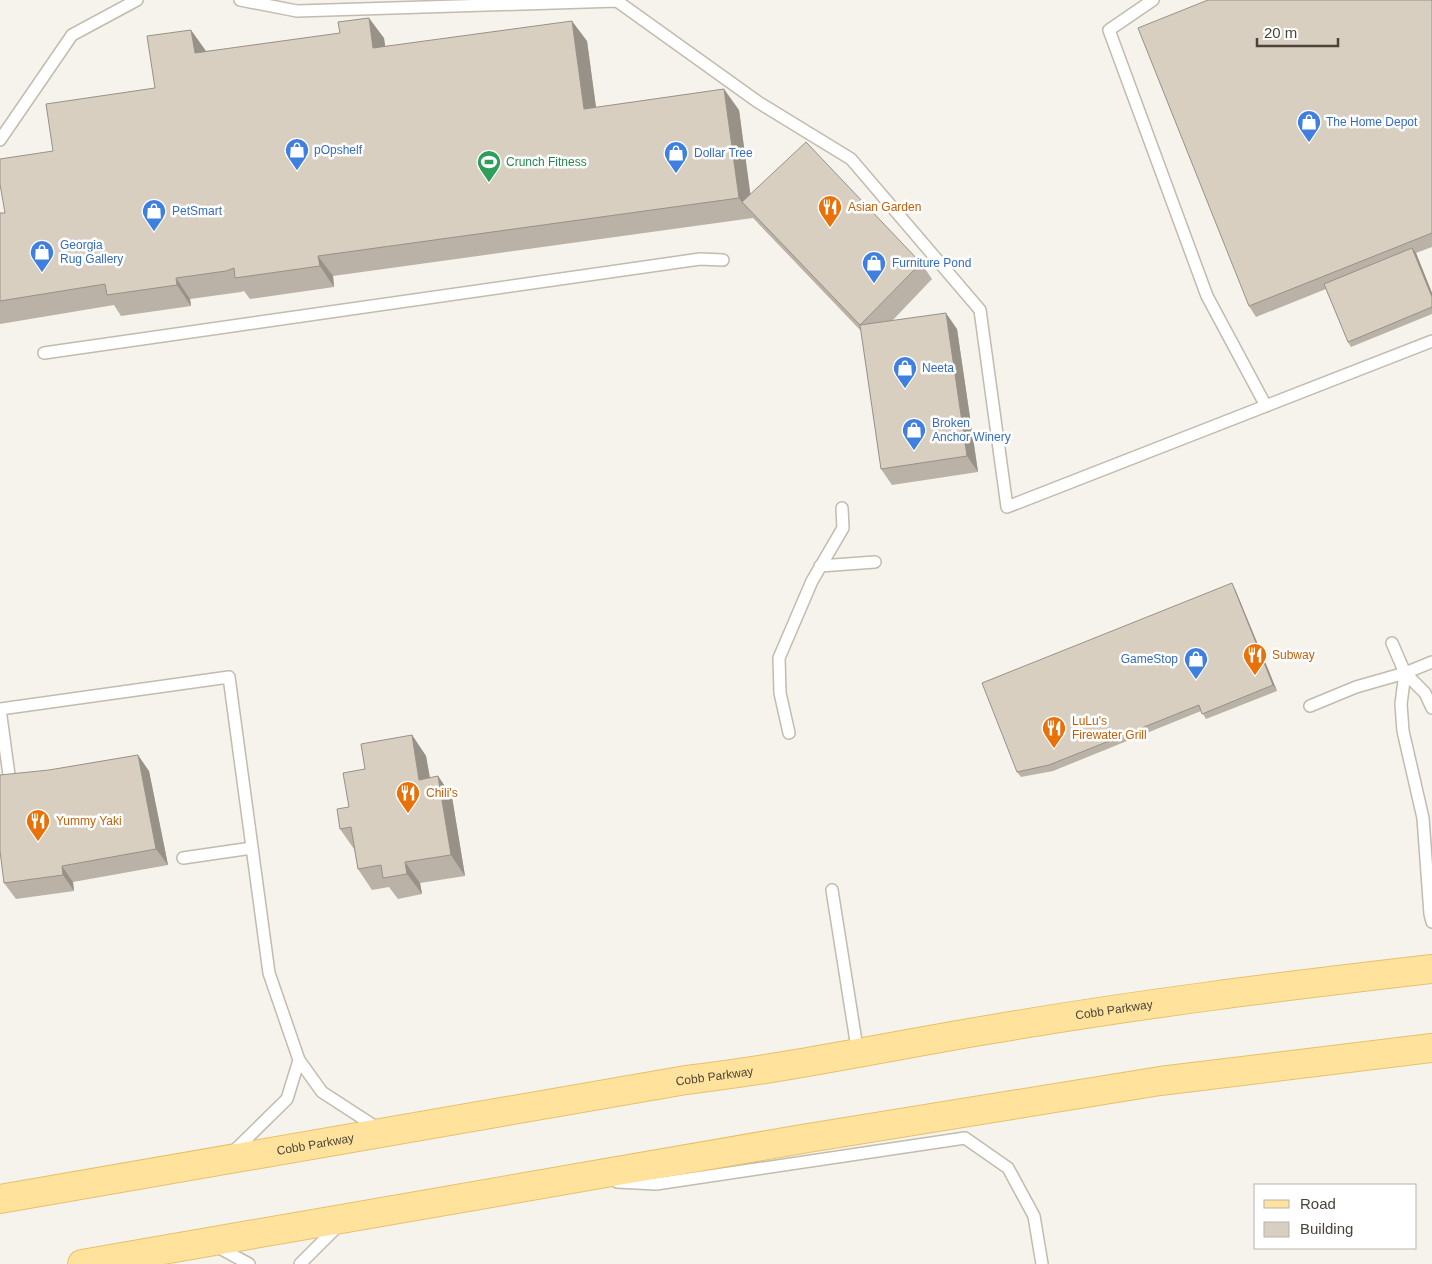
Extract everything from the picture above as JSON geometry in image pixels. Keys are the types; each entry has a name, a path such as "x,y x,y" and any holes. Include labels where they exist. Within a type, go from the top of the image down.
{"main road":[{"name":"Cobb Parkway","path":"0,1198 686,1080 761,1071 994,1029 1244,992 1432,969"},
{"path":"82,1264 563,1180 1160,1081 1432,1048"}],"lane":[{"path":"0,140 72,35 137,0"},
{"path":"240,0 297,11 618,0 758,102 851,159 980,310 1007,507 1432,341"},
{"path":"1153,0 1109,30 1207,296 1266,406"},
{"path":"44,353 700,259 723,260"},
{"path":"789,733 780,693 779,658 784,642 820,566 842,528 842,508"},
{"path":"820,566 875,562"},
{"path":"1392,643 1405,673 1425,693 1432,708"},
{"path":"1310,706 1356,687 1405,673 1432,662"},
{"path":"1405,673 1400,704 1403,732 1423,818 1432,922"},
{"path":"9,775 0,709 229,677 269,973 298,1060 322,1092 384,1132"},
{"path":"183,858 252,848"},
{"path":"832,890 858,1054"},
{"path":"226,1160 287,1098 298,1060"},
{"path":"563,1180 656,1184 965,1138 1008,1168 1034,1216 1042,1264"},
{"path":"300,1264 347,1217"},
{"path":"208,1242 249,1264"}],"building":[{"name":"The Home Depot","path":"1208,0 1432,0 1432,233 1249,306 1138,28"},
{"path":"369,18 373,48 572,21 584,109 724,89 739,198 318,256 320,266 235,278 234,268 226,271 176,278 177,285 107,295 105,284 0,301 0,213 5,213 0,184 0,159 53,151 46,104 155,88 147,36 191,30 195,53 340,33 338,22"},
{"path":"806,142 921,263 860,325 742,202"},
{"path":"1412,248 1432,297 1432,307 1348,342 1324,284"},
{"path":"946,313 967,456 881,469 860,325"},
{"path":"1232,583 1273,685 1202,714 1199,705 1049,765 1017,772 982,683"},
{"name":"Chili's","path":"412,735 419,780 438,776 451,855 405,862 407,874 383,878 381,865 358,869 351,827 340,829 337,809 349,807 343,773 365,769 361,744"},
{"path":"138,755 156,849 62,866 63,875 4,883 0,851 0,775 49,770"}],"place":[{"name":"The Home Depot","path":"1309,143"},
{"name":"pOpshelf","path":"297,171"},
{"name":"Dollar Tree","path":"676,174"},
{"name":"Crunch Fitness","path":"489,183"},
{"name":"Asian Garden","path":"830,228"},
{"name":"PetSmart","path":"154,232"},
{"name":"Georgia Rug Gallery","path":"42,273"},
{"name":"Furniture Pond","path":"874,284"},
{"name":"Neeta","path":"905,389"},
{"name":"Broken Anchor Winery","path":"914,451"},
{"name":"Subway","path":"1255,676"},
{"name":"GameStop","path":"1196,680"},
{"name":"LuLu's Firewater Grill","path":"1054,749"},
{"name":"Chili's","path":"408,814"},
{"name":"Yummy Yaki","path":"38,842"}]}
